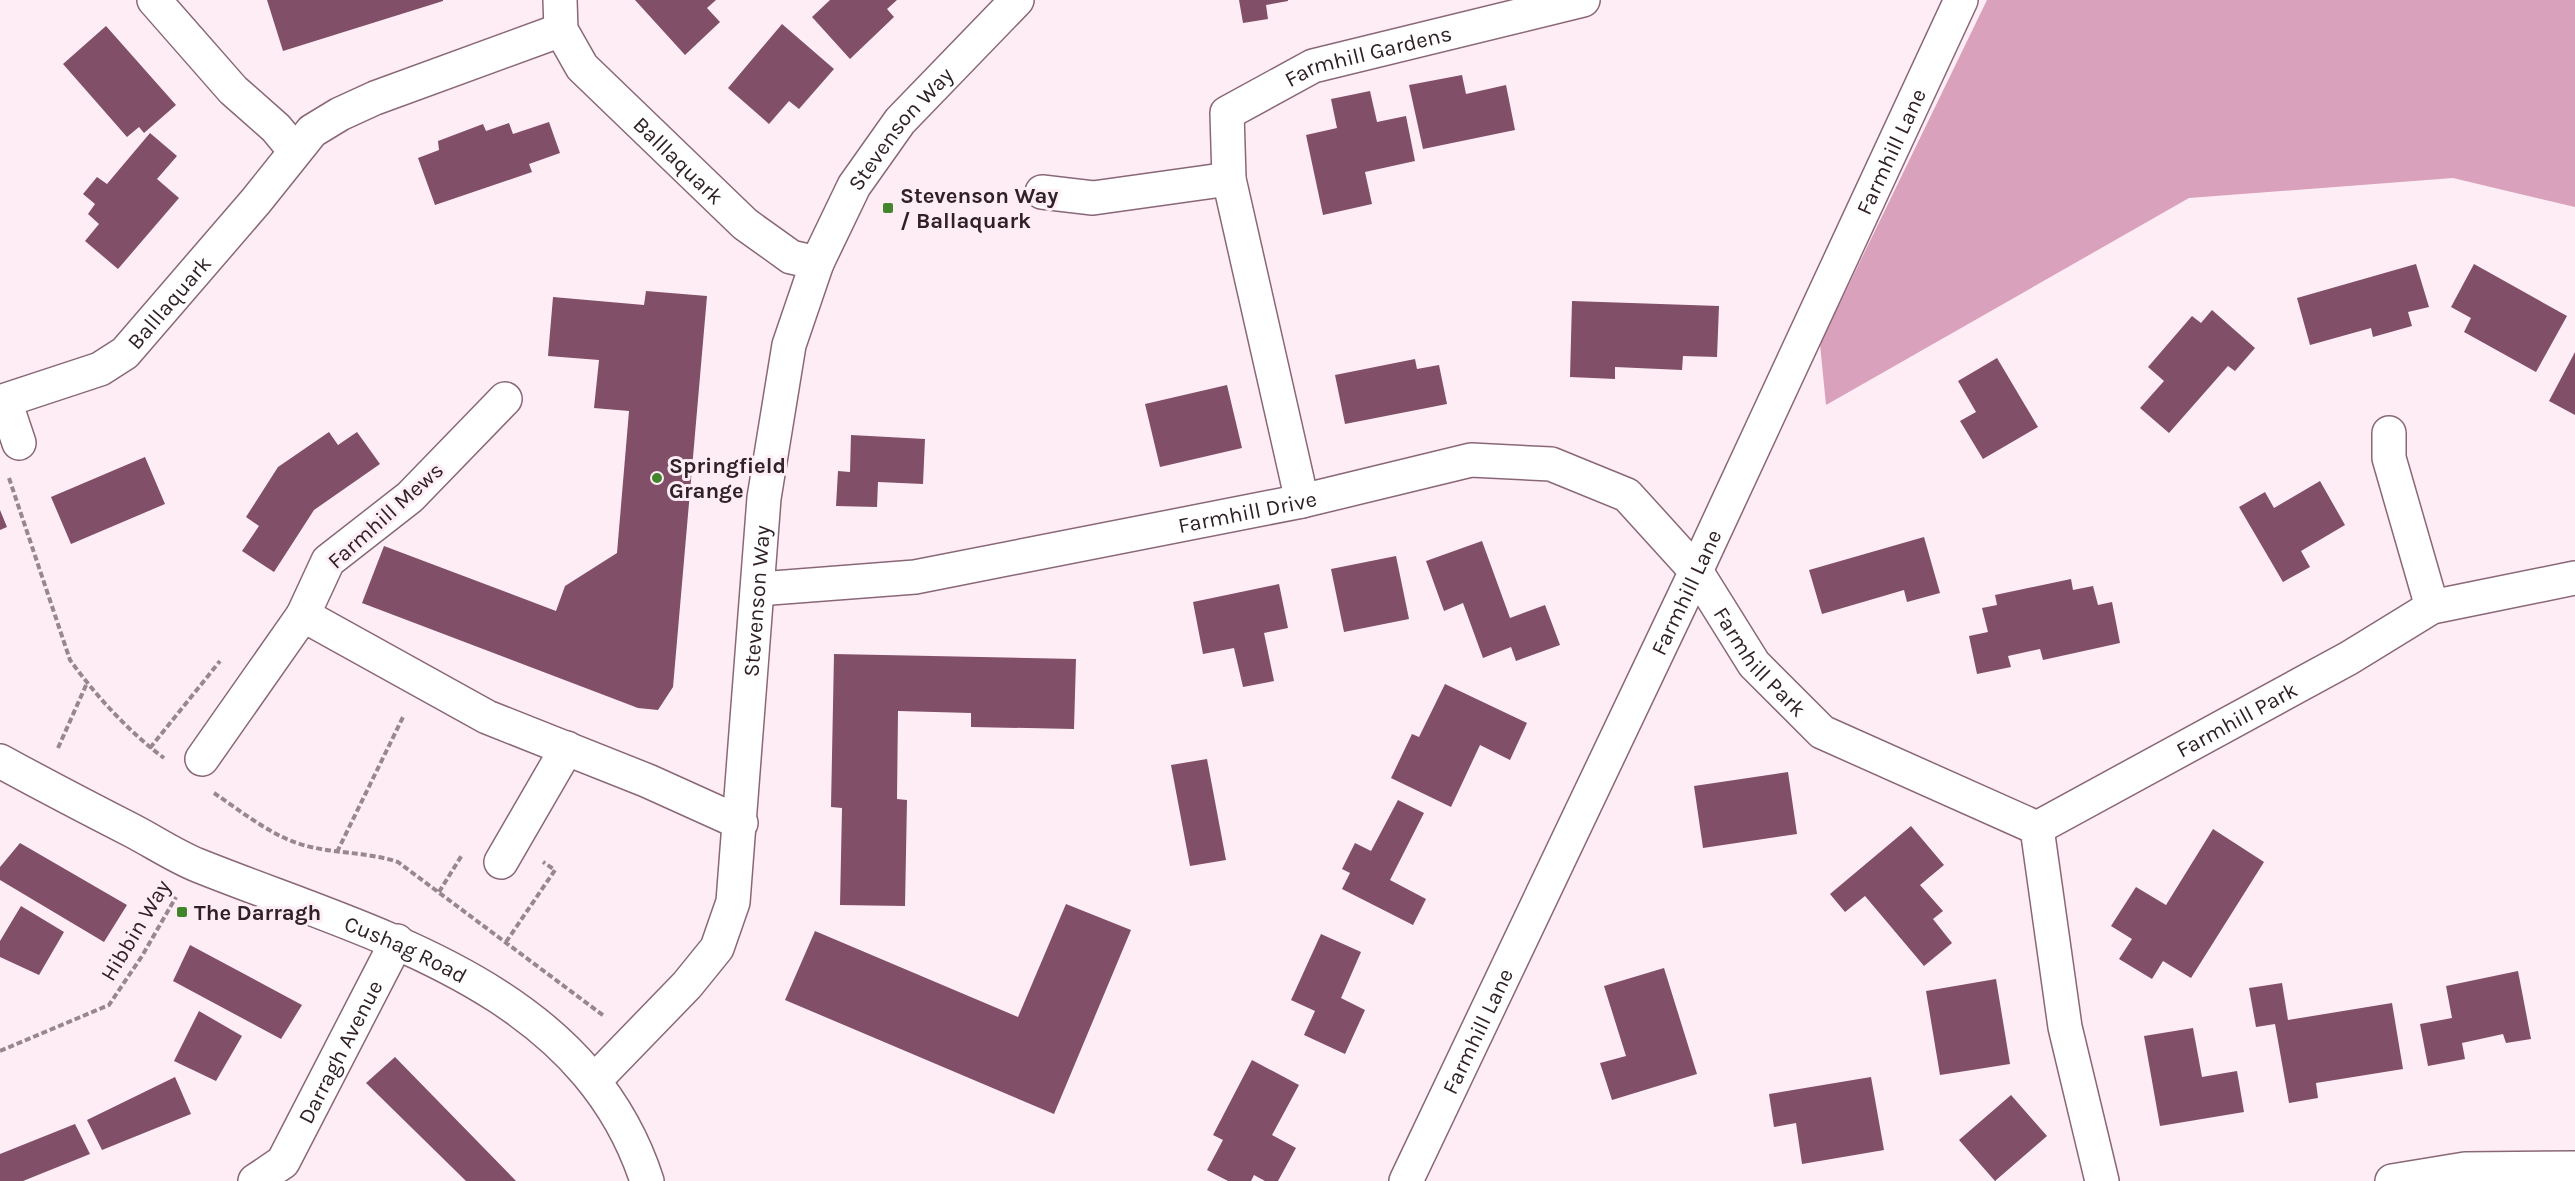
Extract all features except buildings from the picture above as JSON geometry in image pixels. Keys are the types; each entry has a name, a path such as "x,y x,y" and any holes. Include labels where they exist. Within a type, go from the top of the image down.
{"street":[{"path":"154,0 233,90 276,128 295,151"},
{"name":"Stevenson Way","path":"594,1081 637,1039 717,948 733,902 759,589 764,498 774,425 789,345 817,263 854,186 900,121 1017,0"},
{"name":"Farmhill Gardens","path":"1302,501 1229,179 1227,113 1313,66 1583,0"},
{"name":"Farmhill Lane","path":"1406,1181 1696,571 1960,0"},
{"name":"Balllaquark","path":"19,443 2,401 100,369 124,353 256,201 312,131 340,114 421,81 561,15 582,68 745,224 791,256 817,263"},
{"path":"1042,192 1093,198 1229,179"},
{"name":"Farmhill Mews","path":"204,774 303,615 328,561 410,498 505,399"},
{"path":"2389,433 2389,458 2432,607"},
{"name":"Farmhill Drive","path":"759,589 915,577 1302,501 1471,460 1551,464 1627,495 1696,571"},
{"name":"Farmhill Park","path":"1696,571 1754,664 1822,732 2037,828 2349,658 2432,607 2575,578"},
{"path":"303,615 487,717 567,748 741,823"},
{"path":"501,862 567,748"},
{"name":"Cushag Road","path":"0,761 194,864 397,941 530,1018 564,1045 617,1111 638,1152 647,1181"},
{"path":"2037,828 2065,1027 2102,1181"},
{"name":"Darragh Avenue","path":"255,1181 292,1171 397,941"},
{"path":"2392,1181 2465,1169 2575,1168"}],"path":[{"path":"19,443 0,451 70,660 87,683 150,748 169,762"},
{"path":"337,852 421,682"},
{"path":"42,783 87,683"},
{"path":"150,748 159,736"},
{"path":"204,774 261,824 304,845 337,852 373,854 398,862 637,1039"},
{"name":"Hibbin Way","path":"0,1051 109,1005 142,956 194,864"}],"shaded area":[{"path":"1987,0 2575,0 2575,207 2453,178 2189,198 1826,405 1820,344"}],"place":[{"name":"Stevenson Way / Ballaquark","path":"888,208"},
{"name":"Springfield Grange","path":"657,478"},
{"name":"The Darragh","path":"182,912"}]}
